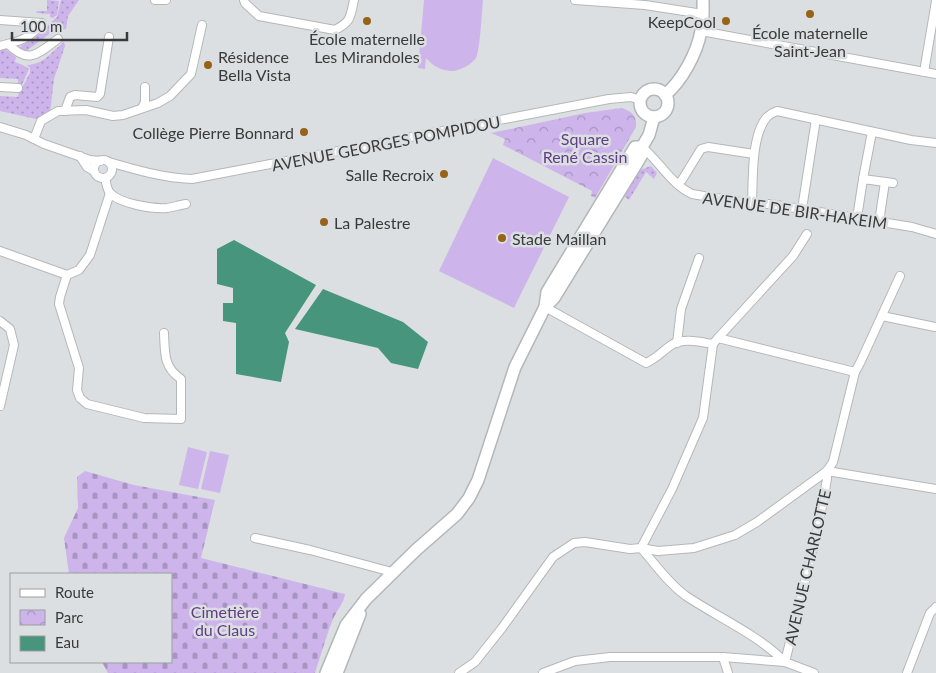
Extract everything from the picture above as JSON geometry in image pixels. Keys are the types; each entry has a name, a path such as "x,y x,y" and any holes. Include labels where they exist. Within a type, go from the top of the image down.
{"main road":[{"path":"665,95 676,86 684,74 702,32 704,0"},
{"path":"659,90 665,95 668,104 662,114 654,117 643,111 640,104 645,93 659,90"},
{"path":"326,673 346,625 366,599 392,572 457,514 469,498 478,480 515,367 545,307 547,292 635,147 642,147 649,135 654,117"},
{"path":"337,673 366,599"}],"street":[{"path":"155,0 166,0"},
{"path":"244,0 259,16 335,30 351,19 354,0"},
{"path":"575,0 645,5 703,14"},
{"path":"924,72 936,1"},
{"path":"0,20 42,23 32,34 16,43 4,45"},
{"path":"34,138 41,121 58,111 86,110 113,116 123,115 158,103 170,96 191,74 202,25"},
{"path":"702,32 936,74"},
{"path":"65,111 70,97 75,95 97,97 100,94 110,37"},
{"path":"4,45 17,53 28,56 35,55 58,39"},
{"path":"0,87 18,88"},
{"path":"142,108 145,102 145,87"},
{"name":"AVENUE GEORGES POMPIDOU","path":"109,162 130,169 176,179 192,179 609,99 631,98 641,100"},
{"path":"752,204 754,154 761,126 768,115 777,111 910,140 936,142"},
{"path":"802,209 816,119"},
{"path":"0,127 80,156 100,161 105,160 109,162 112,170 106,183 110,193 90,255 79,270 68,275 0,251"},
{"path":"857,218 872,132"},
{"name":"AVENUE DE BIR-HAKEIM","path":"642,147 653,156 677,184 692,194 752,204 770,204 912,227 936,234"},
{"path":"677,184 682,180 701,148 708,147 754,154"},
{"path":"80,156 100,178 108,176"},
{"path":"94,171 97,163 100,161"},
{"name":"AVENUE GEORGES POMPIDOU","path":"108,176 130,169"},
{"path":"863,179 889,183 879,222"},
{"path":"110,193 125,201 145,207 166,208 186,204"},
{"path":"641,548 672,489 703,418 715,341 793,256 807,234"},
{"path":"677,343 681,309 699,258"},
{"path":"68,275 59,304 79,368 77,390 80,398 87,404 144,418 162,420 181,419 180,379 171,373 166,358 164,333"},
{"name":"AVENUE CHARLOTTE","path":"785,662 818,528 827,471 833,462 855,372 900,276"},
{"path":"545,307 646,363 656,359 673,344 685,340 715,341 855,372"},
{"path":"882,316 934,327"},
{"path":"0,321 10,329 14,345 0,406"},
{"path":"459,673 475,662 553,557 574,543 585,542 658,551 687,549 735,535 757,522 827,471 936,489"},
{"path":"256,538 392,572"},
{"path":"641,548 663,575 685,595 773,650 785,662"},
{"path":"907,673 930,613 936,607"},
{"path":"543,673 575,661 610,657 723,657 785,662 814,673"},
{"path":"723,657 728,673"}],"green space":[{"path":"47,0 59,1 57,15 53,18 50,17 50,14 36,13 37,11 47,11"},
{"path":"61,0 79,0 68,16 66,29 52,32 26,53 18,48 35,37 57,17"},
{"path":"424,0 483,0 477,54 474,61 469,65 459,70 449,71 438,67 426,58 425,69 418,68"},
{"path":"64,42 65,46 54,79 50,113 36,119 0,111 0,96 18,97 19,90 30,73 30,68 27,65 43,60"},
{"path":"0,49 5,49 16,57 15,62 29,69 21,87 18,84 18,79 0,78"},
{"name":"Square René Cassin","path":"621,108 633,114 636,120 636,127 595,198 591,196 592,191 503,145 505,139 491,133 585,113"},
{"name":"Stade Maillan","path":"493,158 569,197 514,308 439,271"},
{"path":"651,166 657,173 654,179 646,172 629,200 624,196 640,170"},
{"path":"188,447 207,452 198,489 179,485"},
{"path":"210,451 229,455 220,493 201,489"},
{"name":"Cimetière du Claus","path":"85,471 134,485 215,500 201,558 345,594 330,625 315,673 108,673 103,663 172,663 172,573 69,573 64,538 78,508 77,477"}],"water":[{"path":"234,240 316,285 285,333 289,342 281,382 236,374 236,323 223,321 223,303 233,303 233,288 217,284 217,249"},
{"path":"323,289 403,322 428,342 418,369 391,363 378,348 295,329"}],"place":[{"name":"École maternelle Saint-Jean","path":"810,14"},
{"name":"École maternelle Les Mirandoles","path":"367,21"},
{"name":"KeepCool","path":"726,21"},
{"name":"Résidence Bella Vista","path":"208,65"},
{"name":"Collège Pierre Bonnard","path":"304,132"},
{"name":"Salle Recroix","path":"444,174"},
{"name":"La Palestre","path":"324,222"},
{"name":"Stade Maillan","path":"502,238"}]}
